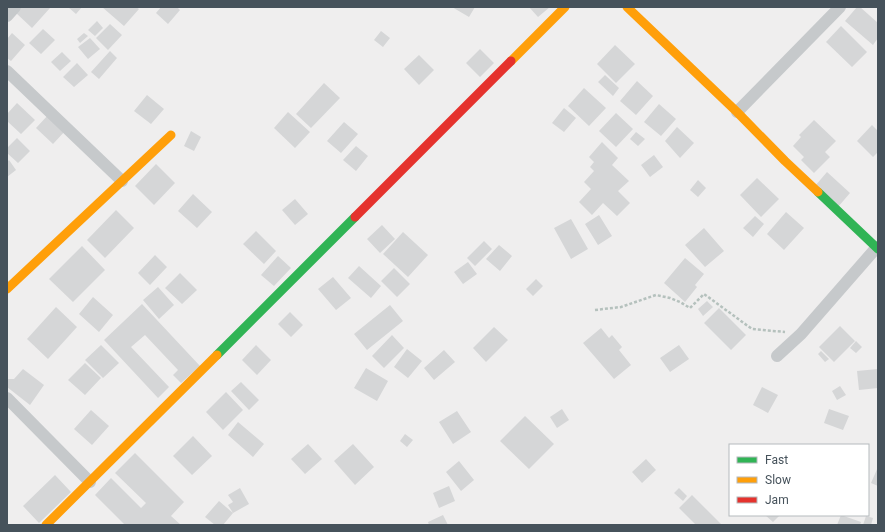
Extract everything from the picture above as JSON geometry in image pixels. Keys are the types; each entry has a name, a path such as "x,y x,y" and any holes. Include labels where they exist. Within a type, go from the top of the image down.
{"street":[{"path":"7,16 15,7"},
{"path":"46,525 565,7"},
{"path":"627,7 737,112 785,161 878,247 800,334 778,356"},
{"path":"737,112 840,7"},
{"path":"7,70 122,181"},
{"path":"7,289 171,135"},
{"path":"7,398 90,482"}],"path":[{"path":"595,310 621,307 656,295 670,298 690,308 704,294 752,329 800,334"}],"building":[{"path":"20,7 50,8 32,28 15,12"},
{"path":"68,7 82,7 76,14"},
{"path":"102,7 136,7 139,9 124,26"},
{"path":"161,7 177,7 180,10 168,24 156,13"},
{"path":"452,7 475,7 469,17"},
{"path":"529,7 550,7 538,17"},
{"path":"857,7 860,7 878,23 878,38 873,45 845,21"},
{"path":"97,21 103,28 95,36 88,30"},
{"path":"110,24 122,35 108,50 96,38"},
{"path":"841,26 867,52 852,67 826,42"},
{"path":"43,29 55,40 41,54 29,43"},
{"path":"381,31 390,38 383,47 374,40"},
{"path":"12,33 25,45 11,61 7,58 7,39"},
{"path":"84,33 88,36 80,43 77,39"},
{"path":"90,38 100,49 88,59 78,47"},
{"path":"615,45 635,64 616,83 597,64"},
{"path":"480,49 494,63 480,77 466,63"},
{"path":"110,51 117,58 99,79 91,72"},
{"path":"62,52 71,61 60,71 51,62"},
{"path":"419,55 434,70 419,85 404,69"},
{"path":"77,63 88,75 74,87 63,77"},
{"path":"605,75 619,88 613,96 598,82"},
{"path":"637,81 653,96 636,115 620,101"},
{"path":"324,83 340,98 311,128 296,114"},
{"path":"584,88 606,108 589,126 568,106"},
{"path":"147,95 164,109 151,124 134,111"},
{"path":"17,103 35,120 21,134 7,121 7,114"},
{"path":"659,104 676,119 661,136 644,122"},
{"path":"564,108 576,118 564,132 552,123"},
{"path":"288,112 310,132 295,148 274,128"},
{"path":"616,113 633,129 616,147 599,131"},
{"path":"49,114 66,130 53,144 36,128"},
{"path":"814,120 836,141 825,152 830,157 814,173 801,160 804,157 793,146 801,137 799,135"},
{"path":"344,122 358,134 341,153 327,141"},
{"path":"872,125 878,131 878,152 873,157 857,141"},
{"path":"677,127 694,143 680,158 665,141"},
{"path":"191,131 201,137 194,151 184,146"},
{"path":"636,132 645,139 638,146 630,139"},
{"path":"17,138 30,151 18,163 7,153 7,148"},
{"path":"602,142 618,158 612,165 629,181 618,191 630,203 617,216 603,203 592,215 579,202 591,189 584,182 594,171 590,167 594,162 589,157"},
{"path":"356,146 368,156 356,171 343,160"},
{"path":"654,155 663,167 650,177 641,165"},
{"path":"9,160 16,170 7,177 7,162"},
{"path":"156,164 175,183 154,205 135,186"},
{"path":"827,172 850,193 838,207 815,186"},
{"path":"757,178 779,199 761,217 740,195"},
{"path":"698,180 706,188 698,197 690,190"},
{"path":"193,194 212,212 197,228 178,211"},
{"path":"295,199 308,214 295,225 282,210"},
{"path":"116,210 134,228 105,258 87,240"},
{"path":"786,212 804,228 784,250 767,234"},
{"path":"599,215 612,236 598,245 585,224"},
{"path":"755,216 764,224 753,237 743,228"},
{"path":"571,219 588,249 571,259 554,228"},
{"path":"382,225 395,239 380,253 367,239"},
{"path":"704,228 724,251 705,267 685,245"},
{"path":"256,231 276,251 264,264 243,244"},
{"path":"403,232 428,255 408,277 383,254"},
{"path":"484,241 492,249 475,266 467,258"},
{"path":"499,245 512,256 500,271 486,259"},
{"path":"82,246 105,270 73,302 49,279"},
{"path":"155,255 167,267 150,285 138,273"},
{"path":"278,256 291,268 274,286 261,275"},
{"path":"685,258 704,274 695,285 697,287 685,302 664,283"},
{"path":"468,262 477,274 463,284 454,272"},
{"path":"359,266 381,286 371,298 348,278"},
{"path":"394,268 410,284 397,297 381,281"},
{"path":"180,273 197,290 182,304 165,288"},
{"path":"333,277 351,298 336,310 318,289"},
{"path":"536,279 543,286 533,296 526,289"},
{"path":"158,287 174,305 159,319 143,300"},
{"path":"93,297 113,315 99,332 79,314"},
{"path":"707,301 713,307 703,316 698,309"},
{"path":"142,304 200,366 181,383 173,375 178,370 145,335 131,347 169,387 158,398 104,340"},
{"path":"390,305 403,321 367,350 354,334"},
{"path":"56,307 77,327 48,359 27,339"},
{"path":"719,308 746,335 731,350 704,323"},
{"path":"290,312 303,325 291,337 278,324"},
{"path":"840,326 855,341 834,362 819,347"},
{"path":"494,327 508,340 486,362 473,348"},
{"path":"601,328 609,338 612,335 622,347 619,350 631,365 614,379 583,343"},
{"path":"392,335 404,348 384,368 372,356"},
{"path":"856,341 862,347 856,353 850,348"},
{"path":"101,345 119,363 103,378 85,360"},
{"path":"256,345 271,360 257,375 242,360"},
{"path":"679,345 689,359 670,372 660,358"},
{"path":"407,349 422,361 408,378 394,367"},
{"path":"444,350 455,362 434,380 424,368"},
{"path":"821,351 829,359 825,362 818,354"},
{"path":"85,363 101,378 85,395 68,380"},
{"path":"366,368 388,381 377,401 354,388"},
{"path":"23,369 44,385 30,405 7,387 8,379 14,379"},
{"path":"878,369 878,388 859,390 857,371"},
{"path":"241,382 259,400 249,410 231,391"},
{"path":"840,386 846,395 837,400 832,391"},
{"path":"762,387 778,395 768,413 753,405"},
{"path":"226,392 243,410 223,430 206,412"},
{"path":"562,409 569,420 557,428 550,417"},
{"path":"829,409 849,416 843,430 824,423"},
{"path":"91,410 109,426 92,445 74,429"},
{"path":"457,411 471,432 453,444 439,422"},
{"path":"525,416 554,444 529,469 500,441"},
{"path":"238,422 264,444 253,457 228,435"},
{"path":"405,434 413,440 407,447 400,441"},
{"path":"193,436 212,456 192,475 173,456"},
{"path":"308,444 322,459 305,474 291,459"},
{"path":"353,444 374,467 355,485 334,461"},
{"path":"135,453 184,502 171,516 181,525 125,525 95,495 111,478 141,508 146,503 115,473"},
{"path":"646,459 656,470 642,483 632,472"},
{"path":"459,461 474,480 461,491 446,472"},
{"path":"878,467 878,486 871,483"},
{"path":"55,475 71,492 39,523 23,506"},
{"path":"449,486 455,501 439,508 433,493"},
{"path":"240,488 249,504 233,513 228,505 233,502 228,495"},
{"path":"679,488 687,496 683,501 674,493"},
{"path":"692,495 722,525 696,525 679,508"},
{"path":"219,501 233,513 223,525 215,525 205,517"},
{"path":"443,515 448,525 429,525 428,522"},
{"path":"766,516 779,516 773,522"},
{"path":"841,516 861,522 860,525 837,525"},
{"path":"866,516 873,518 871,525 863,525"}],"traffic: fast":[{"path":"818,192 878,249"},
{"path":"217,355 355,217"}],"traffic: slow":[{"path":"511,61 565,7"},
{"path":"627,7 818,192"},
{"path":"7,289 171,135"},
{"path":"46,525 217,355"}],"traffic: jam":[{"path":"355,217 511,61"}]}
